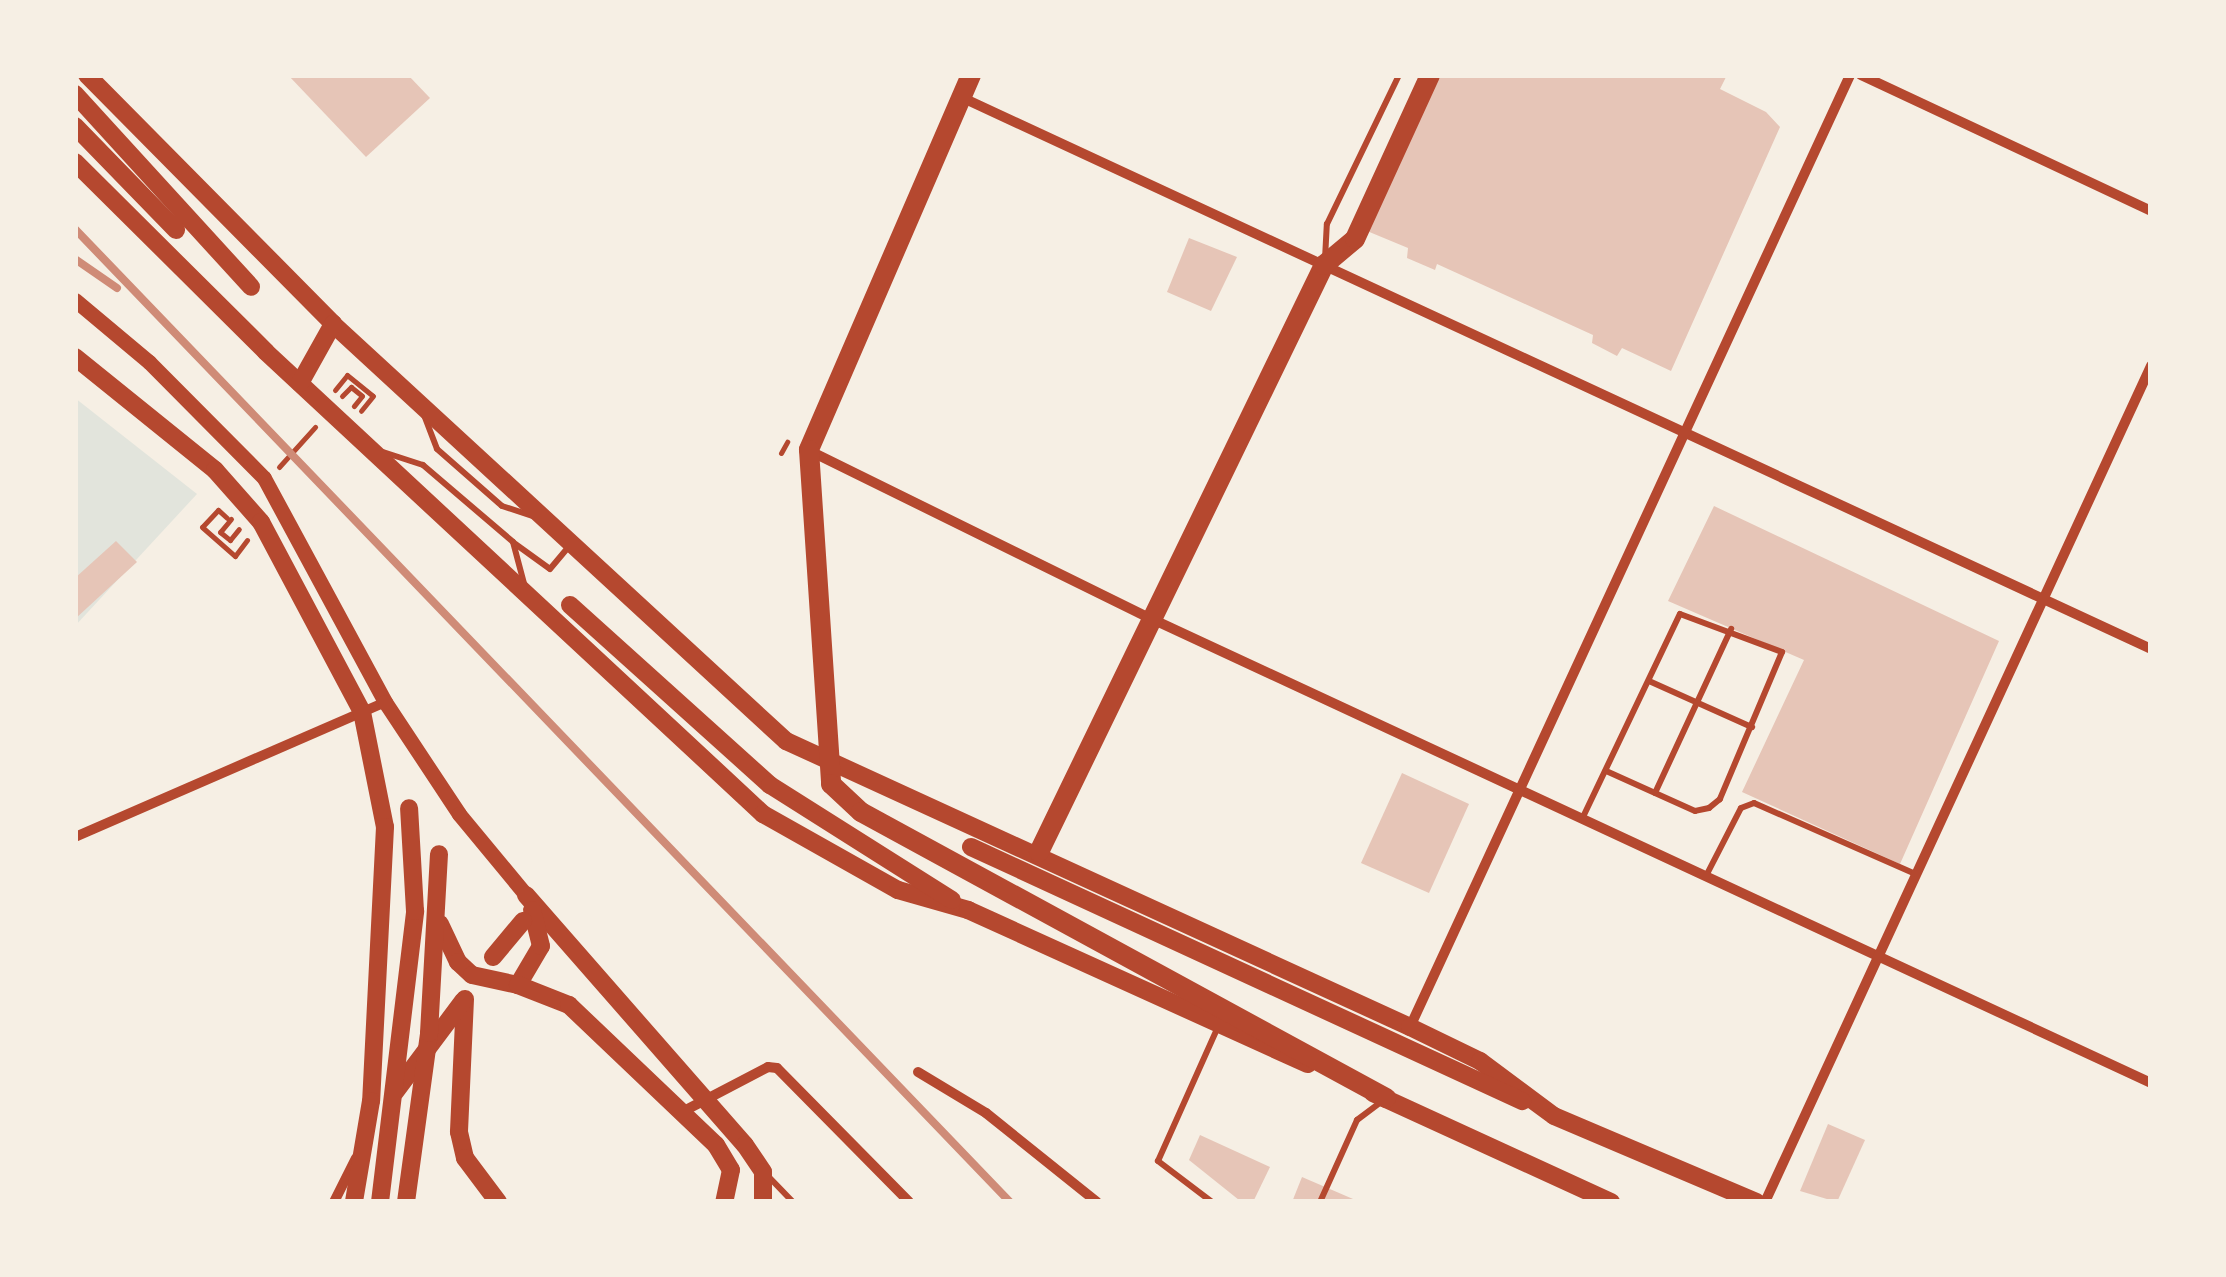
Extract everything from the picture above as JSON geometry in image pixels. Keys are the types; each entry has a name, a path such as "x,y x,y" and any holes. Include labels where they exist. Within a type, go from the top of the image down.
{"highway":[{"path":"971,75 809,450 825,762 831,784 861,812 1386,1098"},
{"path":"1039,852 1324,265 1355,239 1430,75"}],"main road":[{"path":"87,75 333,324 754,716 825,762 1039,852 1480,1061 1554,1116"},
{"path":"75,94 251,286"},
{"path":"75,126 176,230"},
{"path":"75,162 300,382 763,814 898,890 968,910"},
{"path":"75,300 149,362 264,478 385,702 459,814 764,1172 764,1202"},
{"path":"300,382 333,324"},
{"path":"75,357 215,470 261,522 362,712 385,827 371,1102 354,1202"},
{"path":"570,606 770,785 968,910 1612,1202"},
{"path":"380,1202 415,910 408,808"},
{"path":"971,846 1554,1116 1757,1202"},
{"path":"406,1202 429,1033 440,854"},
{"path":"518,986 541,946 526,896"},
{"path":"493,957 523,921"},
{"path":"438,922 458,962 472,975 518,986 569,1005 716,1145 731,1170 724,1202"},
{"path":"392,1096 467,995 459,1132 465,1158 498,1202"}],"street":[{"path":"1410,1027 1850,75"},
{"path":"1861,75 2151,211"},
{"path":"960,97 2151,649"},
{"path":"1765,1202 2151,366"},
{"path":"809,450 1152,619 2151,1083"},
{"path":"75,837 385,702"},
{"path":"682,1112 768,1067 777,1068 908,1202"},
{"path":"918,1072 986,1113 1097,1202"},
{"path":"334,1202 361,1150"}],"lane":[{"path":"1324,265 1328,224 1399,75"},
{"path":"372,449 423,466 550,569 571,543"},
{"path":"514,542 527,596"},
{"path":"1583,818 1680,614 1731,629 1785,658 1710,808 1695,812 1606,770"},
{"path":"1655,793 1731,629"},
{"path":"1648,682 1752,728"},
{"path":"1706,876 1741,808 1754,803 1916,874"},
{"path":"1212,1202 1158,1161 1218,1026"},
{"path":"1320,1202 1357,1120 1386,1098"},
{"path":"764,1172 794,1202"}],"path":[{"path":"338,402 351,388 362,396 354,407 334,389 347,375 373,396 348,427"},
{"path":"272,474 324,416"},
{"path":"233,517 220,532 230,540 239,528 218,510 202,527 235,556 261,522"}],"shaded area":[{"path":"75,398 197,494 75,626"}],"building":[{"path":"288,75 408,75 430,98 366,157"},
{"path":"1439,75 1727,75 1720,89 1766,112 1780,127 1671,371 1622,348 1617,356 1592,343 1593,335 1437,264 1435,270 1407,258 1408,248 1367,231"},
{"path":"1189,238 1237,257 1211,311 1167,292"},
{"path":"1714,506 1999,641 1900,864 1742,792 1804,660 1668,601"},
{"path":"116,541 137,562 75,619 75,578"},
{"path":"1402,773 1469,804 1429,893 1361,863"},
{"path":"1828,1124 1865,1140 1837,1202 1800,1191"},
{"path":"1200,1135 1270,1167 1254,1200 1239,1200 1189,1160"},
{"path":"1302,1177 1360,1202 1292,1202"}],"railway":[{"path":"75,229 1010,1202"},
{"path":"75,259 117,288"}]}
